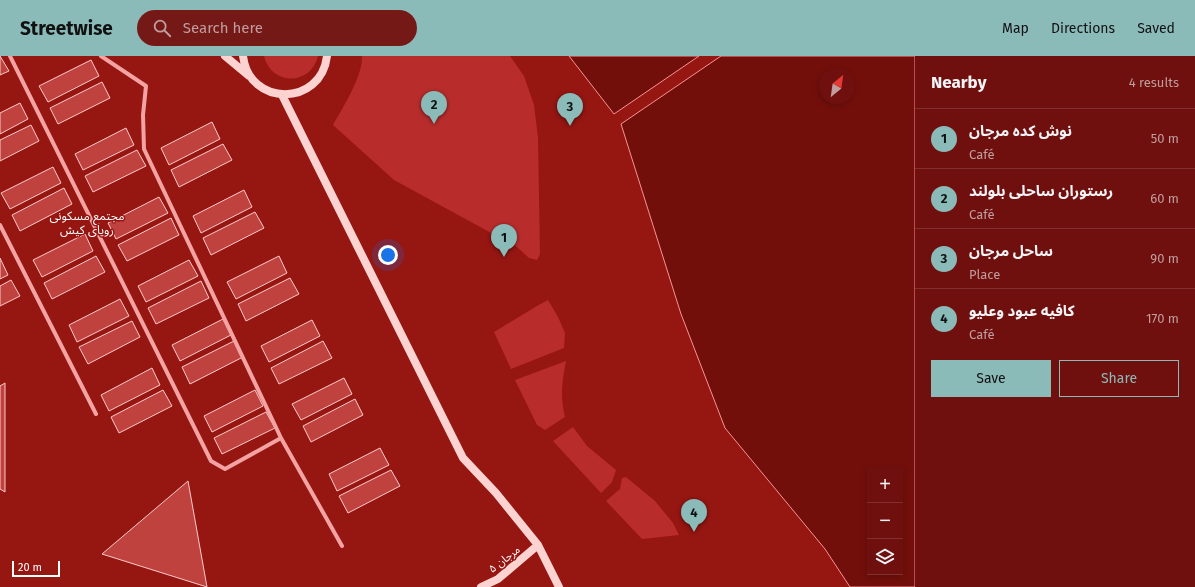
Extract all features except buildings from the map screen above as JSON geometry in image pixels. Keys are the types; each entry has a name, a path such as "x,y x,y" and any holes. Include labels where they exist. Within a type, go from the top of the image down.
{"street":[{"path":"10,56 211,461 225,469 281,438"},
{"path":"101,56 146,86 143,115 144,149 281,438 342,546"},
{"path":"225,56 262,88 272,93 282,95 303,91 312,85 320,77 325,68 328,56"},
{"path":"243,56 248,73 254,81"},
{"path":"282,95 463,458 496,493 538,545 559,587"},
{"path":"0,225 96,414"},
{"name":"مرجان ۵","path":"481,587 498,579 538,545"}],"shaded area":[{"path":"264,56 318,56 314,66 308,73 300,77 291,78 282,77 274,73 268,66"},
{"path":"362,56 510,56 524,76 534,105 538,138 540,254 537,260 529,258 517,247 394,180 333,125 356,82"},
{"path":"569,56 699,56 614,114"},
{"path":"721,56 915,56 915,587 850,587 825,549 725,428 681,314 621,124"},
{"path":"548,300 565,333 564,348 511,369 494,332"},
{"path":"566,361 562,389 562,402 565,417 545,430 537,425 515,380"},
{"path":"573,427 587,446 616,470 612,482 601,493 553,441"},
{"path":"626,477 655,501 673,523 679,535 642,539 606,501 620,489 622,478"}],"place":[{"name":"رستوران ساحلی بلولند","path":"434,124"},
{"name":"ساحل مرجان","path":"570,126"},
{"name":"نوش کده مرجان","path":"504,257"},
{"name":"کافیه عبود وعلیو","path":"694,532"}],"district":[{"name":"مجتمع مسکونی رویای کیش","path":"87,223"}]}
